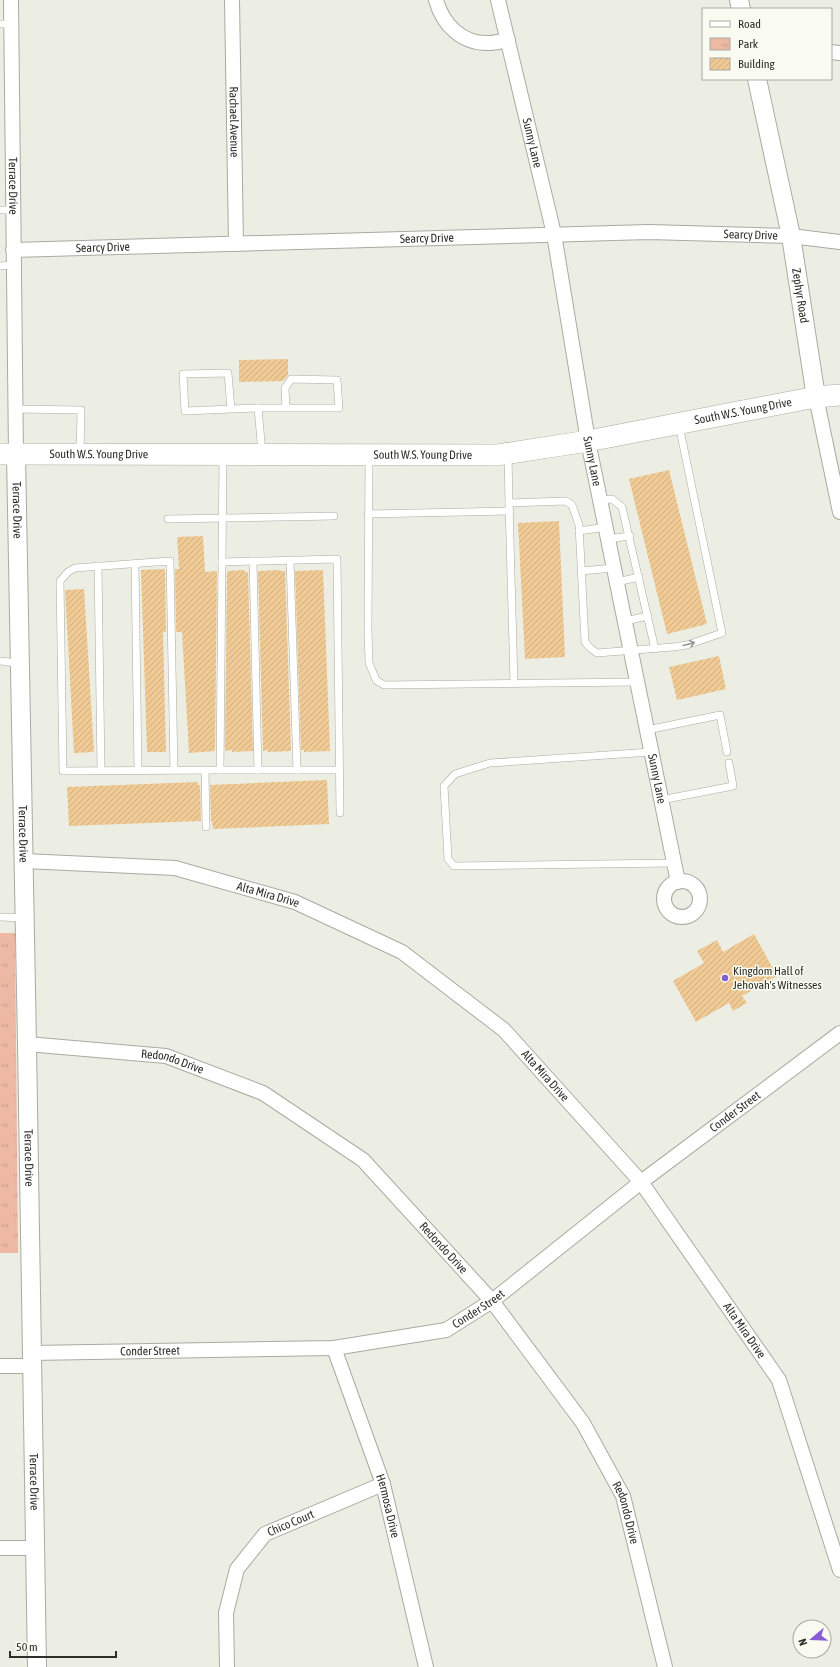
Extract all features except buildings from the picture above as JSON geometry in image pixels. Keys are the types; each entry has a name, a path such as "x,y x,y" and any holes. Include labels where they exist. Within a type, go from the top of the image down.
{"main road":[{"name":"South W.S. Young Drive","path":"8,455 497,455 588,441 816,397 840,395"}],"street":[{"name":"Terrace Drive","path":"11,0 6,24 6,210 13,250 6,266 15,408 8,455 19,663 24,861 37,1667"},
{"name":"Rachael Avenue","path":"232,0 236,244"},
{"path":"436,0 444,20 463,37 476,42 490,43 508,40"},
{"name":"Sunny Lane","path":"498,0 554,234 588,441 678,882"},
{"name":"Zephyr Road","path":"757,80 791,236 816,397 840,512"},
{"name":"Searcy Drive","path":"13,250 649,232 791,236 840,242"},
{"name":"Alta Mira Drive","path":"24,861 175,868 295,902 402,952 504,1030 641,1182 779,1380 840,1570"},
{"name":"Conder Street","path":"0,1366 31,1359 334,1348 446,1330 492,1301 641,1182 840,1032"},
{"name":"Redondo Drive","path":"28,1044 166,1056 263,1093 363,1160 492,1301 583,1423 623,1496 665,1667"},
{"name":"Hermosa Drive","path":"334,1348 383,1484 426,1667"},
{"name":"Chico Court","path":"227,1667 226,1613 237,1569 265,1534 383,1484"},
{"path":"0,1548 35,1548"}],"lane":[{"path":"231,409 228,373 183,374 185,411 258,408 286,408 339,408 337,380 290,379 285,388 286,408"},
{"path":"15,408 82,410 80,455"},
{"path":"258,408 262,455"},
{"path":"510,503 566,501 572,505 579,525 585,642 597,654 688,645 722,633 679,424"},
{"path":"508,453 514,684"},
{"path":"220,770 223,455"},
{"path":"369,455 369,663 376,680 384,685 637,682"},
{"path":"600,500 612,499 622,507 630,536 655,649"},
{"path":"368,514 510,510"},
{"path":"168,519 334,516"},
{"path":"579,531 630,536"},
{"path":"222,562 336,559 340,813"},
{"path":"290,560 297,770"},
{"path":"174,770 170,561 75,568 68,572 60,581 63,770 174,770 205,770 220,770 258,770 297,770 339,770"},
{"path":"254,561 258,770"},
{"path":"135,564 138,770"},
{"path":"98,566 101,770"},
{"path":"581,571 639,577"},
{"path":"625,622 648,616"},
{"path":"0,661 19,663"},
{"path":"647,730 720,715 727,752"},
{"path":"651,752 490,763 455,774 444,786 448,859 454,866 674,863"},
{"path":"661,800 733,786 729,764"},
{"path":"205,770 206,827"},
{"path":"0,917 25,918"}],"green space":[{"path":"0,933 15,933 18,1253 0,1253"}],"place":[{"name":"Kingdom Hall of Jehovah's Witnesses","path":"725,978"}]}
